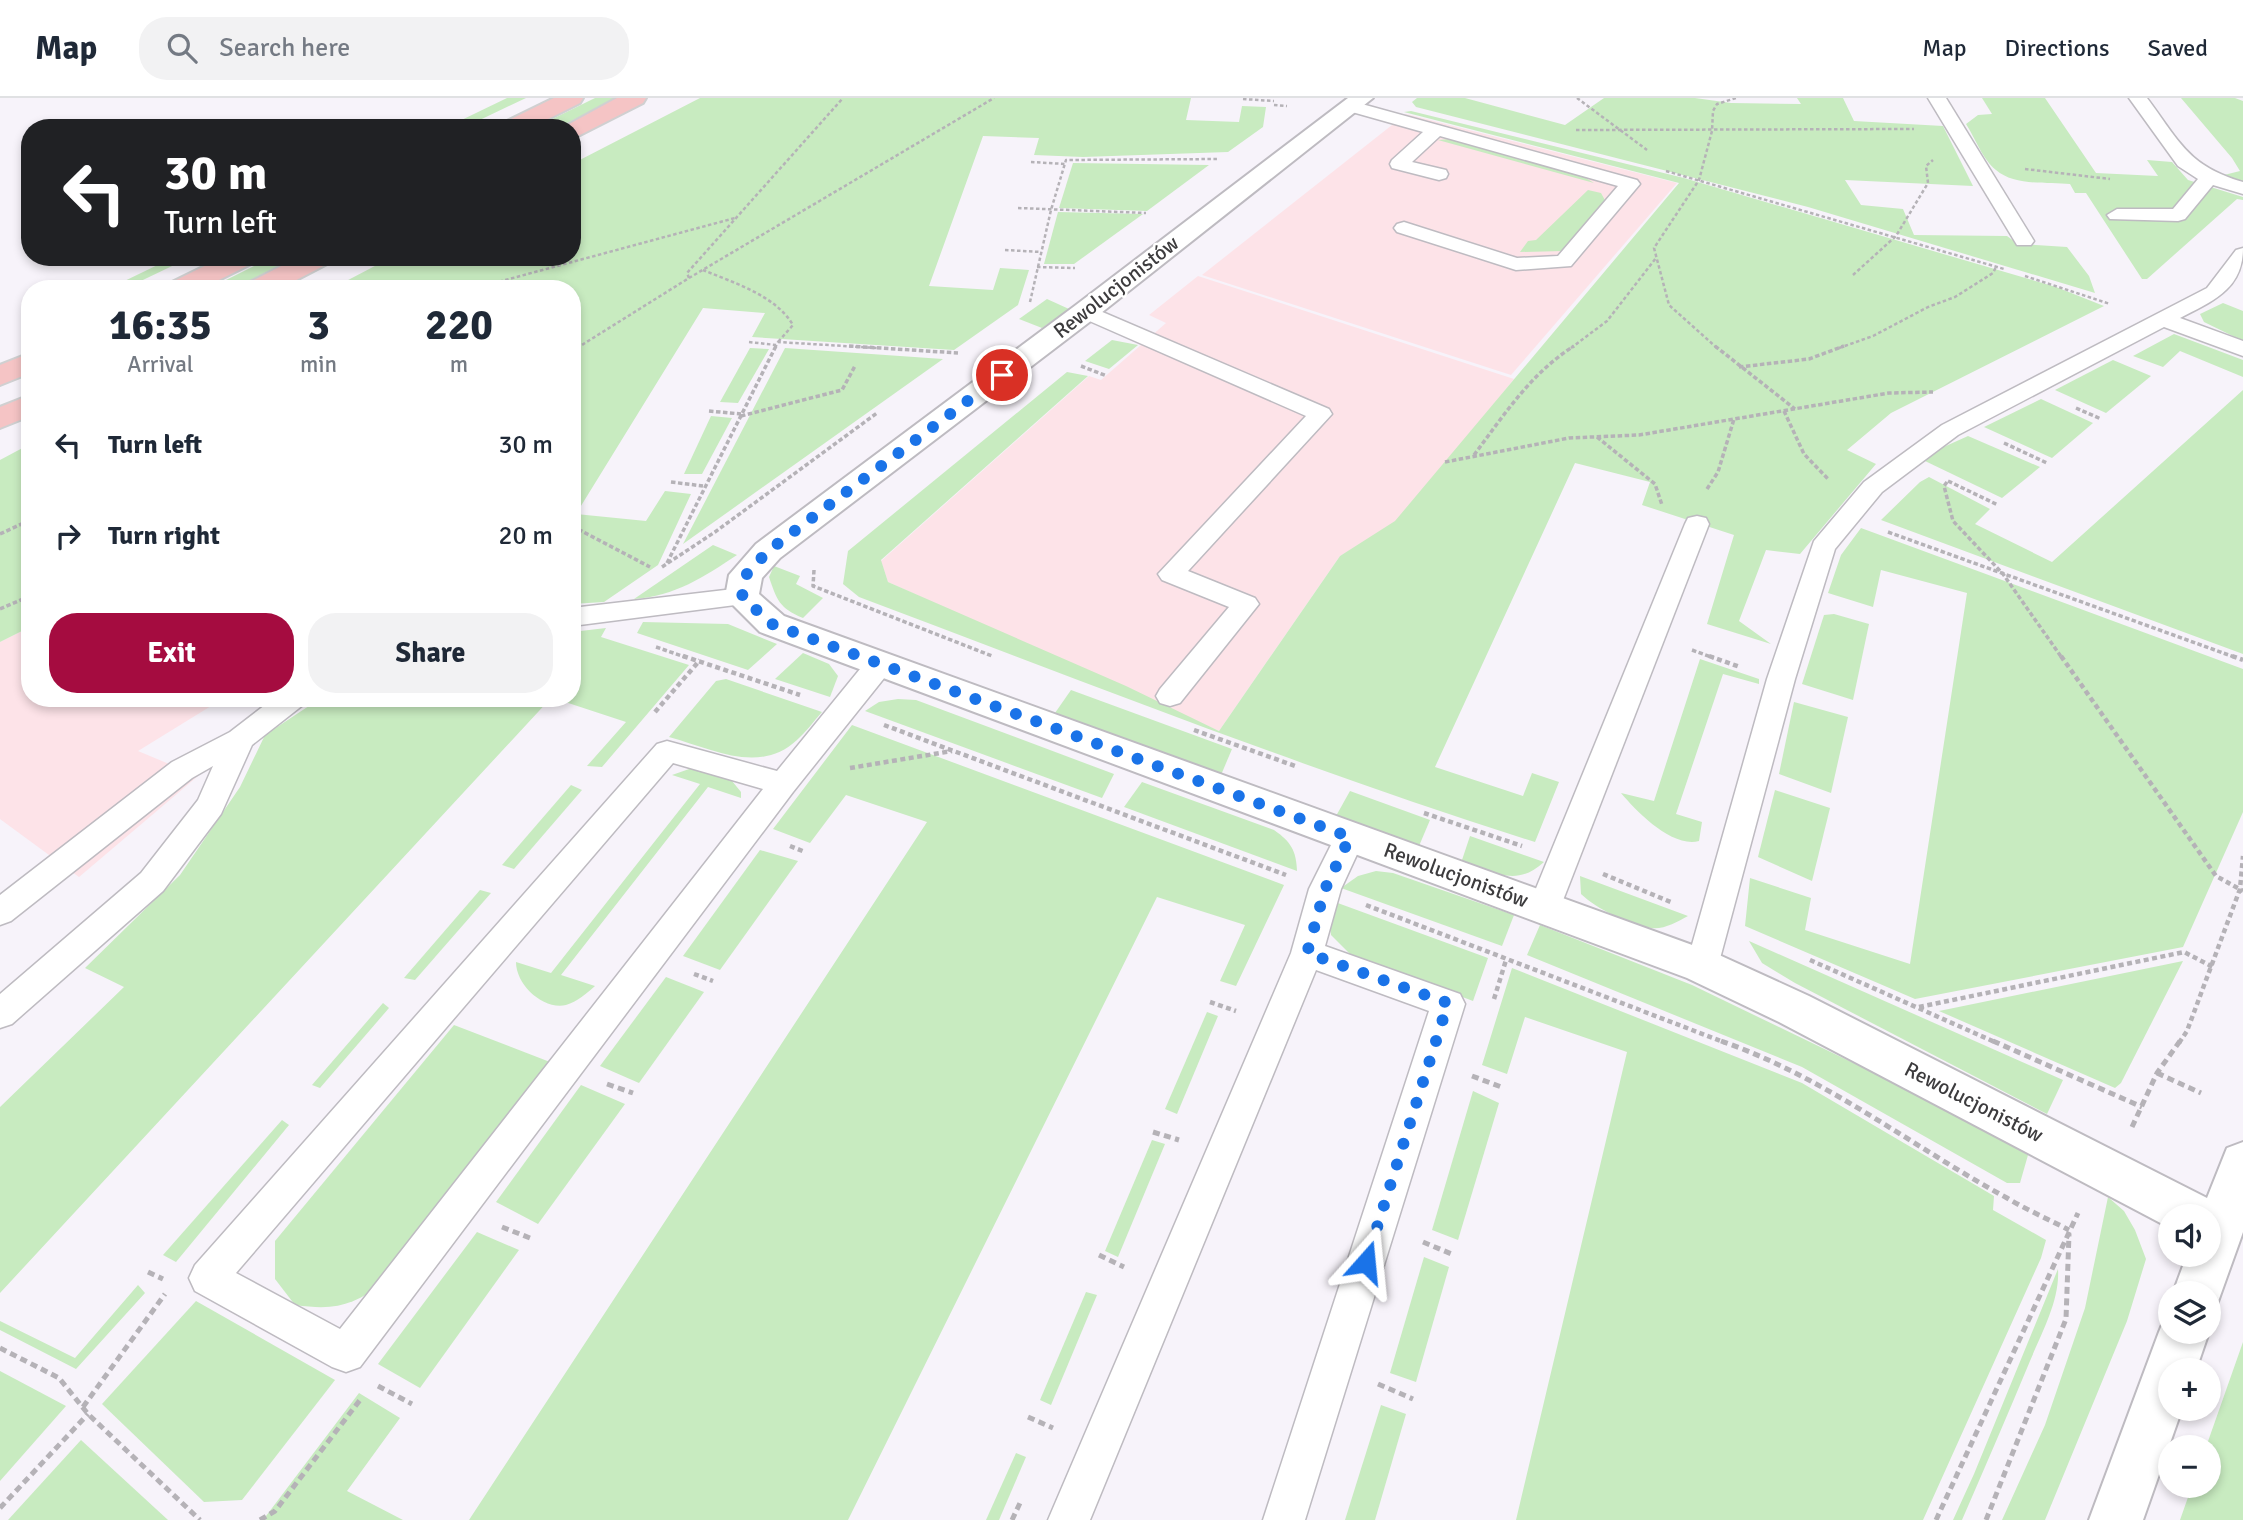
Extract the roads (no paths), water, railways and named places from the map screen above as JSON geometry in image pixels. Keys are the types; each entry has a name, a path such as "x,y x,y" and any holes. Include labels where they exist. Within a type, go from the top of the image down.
{"main road":[{"path":"529,119 572,98"},
{"path":"581,125 635,98"},
{"path":"198,280 226,266"},
{"path":"275,280 303,266"},
{"path":"0,376 21,366"},
{"path":"0,419 21,408"}],"street":[{"name":"Rewolucjonistów","path":"1357,102 768,551 746,575 742,597 772,624 1702,966 1806,1015 2170,1204"},
{"path":"2219,1204 2243,1163"},
{"path":"2116,1520 2180,1344"}],"lane":[{"path":"1937,98 2024,241"},
{"path":"2138,98 2185,162 2209,178 2243,188"},
{"path":"1357,102 1435,131 1630,184 1564,262 1516,264 1404,228"},
{"path":"1435,131 1399,164 1439,174"},
{"path":"2117,215 2178,215 2209,178"},
{"path":"1702,966 1781,679 1823,547 1873,487 1950,430 2214,292 2243,254"},
{"path":"1086,311 1321,414 1171,575 1246,604 1170,696"},
{"path":"2158,321 2243,349"},
{"path":"1544,908 1697,524"},
{"path":"581,616 742,597"},
{"path":"783,783 667,751 208,1278 346,1353 783,783 878,664"},
{"path":"0,912 182,770 240,738 281,707"},
{"path":"0,1014 152,882 210,806 240,738"},
{"path":"1069,1520 1307,953 1325,889 1350,837"},
{"path":"1284,1520 1448,1003 1307,953"}]}
